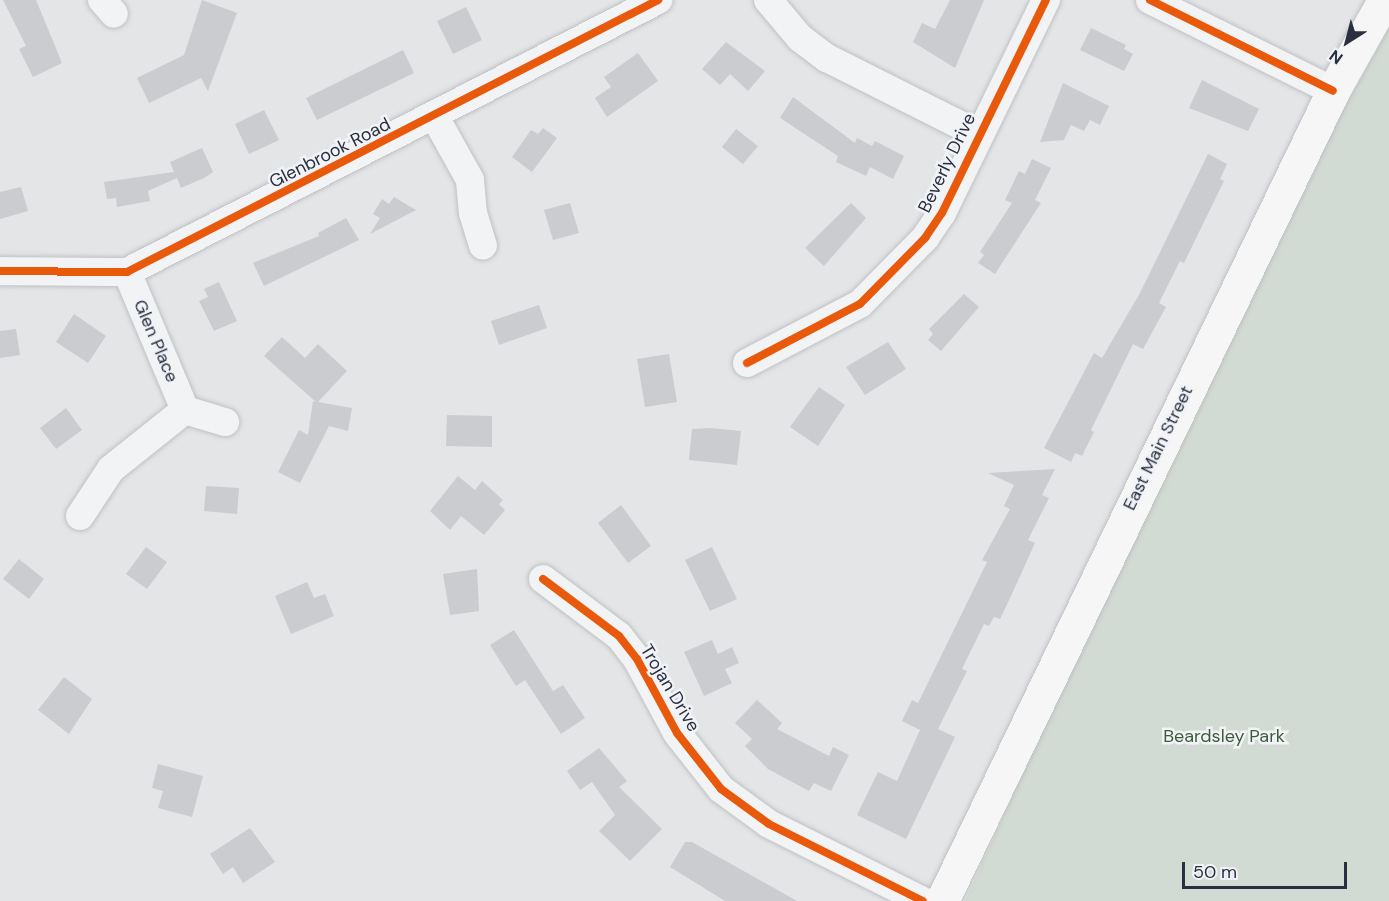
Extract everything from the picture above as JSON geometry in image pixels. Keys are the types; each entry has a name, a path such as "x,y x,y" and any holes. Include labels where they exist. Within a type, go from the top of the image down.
{"main road":[{"name":"East Main Street","path":"942,901 1333,91 1384,0"}],"street":[{"name":"Glenbrook Road","path":"0,271 126,272 435,117 658,0"},
{"path":"768,0 800,38 827,58 862,79 978,134"},
{"name":"Beverly Drive","path":"747,363 860,304 885,283 942,213 978,134 1046,0"},
{"path":"1150,0 1333,91"},
{"path":"435,117 470,180 473,213 483,246"},
{"name":"Glen Place","path":"126,272 185,410"},
{"path":"80,516 111,469 185,410 225,422"},
{"name":"Trojan Drive","path":"543,579 619,636 637,659 677,733 721,789 769,825 923,901"}],"green space":[{"name":"Beardsley Park","path":"1389,11 1389,901 965,901 1038,740"}],"building":[{"path":"3,0 36,0 62,63 33,77 19,49 26,46"},
{"path":"202,0 237,13 208,91 201,78 149,103 137,78 184,55"},
{"path":"950,0 984,0 955,68 913,42 922,23 935,29"},
{"path":"466,7 482,40 453,54 437,21"},
{"path":"1091,28 1126,45 1124,49 1133,54 1124,71 1080,50"},
{"path":"726,42 765,71 748,91 730,74 720,85 702,69"},
{"path":"403,50 414,73 317,120 306,98"},
{"path":"638,53 658,81 607,117 595,98 611,87 604,77"},
{"path":"1202,80 1259,109 1248,131 1189,108"},
{"path":"1063,83 1109,106 1100,125 1090,120 1084,131 1071,125 1064,140 1040,142"},
{"path":"793,97 855,143 857,138 872,146 875,141 904,156 893,179 870,167 866,176 836,162 838,156 780,118"},
{"path":"264,110 279,140 249,154 235,124"},
{"path":"543,128 557,138 532,172 512,157 531,130 538,134"},
{"path":"736,129 758,146 743,164 722,147"},
{"path":"202,148 213,172 204,178 181,188 177,178 148,191 150,201 117,207 116,198 107,199 104,182 174,172 170,162"},
{"path":"1208,154 1227,164 1220,179 1224,181 1184,263 1180,261 1159,303 1166,307 1143,349 1133,344 1091,430 1094,432 1082,456 1075,453 1071,462 1044,448 1094,353 1102,358 1140,293"},
{"path":"1032,159 1051,168 1035,200 1041,203 995,274 978,263 984,255 980,252 1012,203 1005,200 1019,171 1025,174"},
{"path":"21,187 28,211 0,219 0,192"},
{"path":"394,197 416,210 370,234 380,218 373,214 382,199 389,204"},
{"path":"570,203 579,233 553,240 544,210"},
{"path":"851,203 866,218 824,266 805,248"},
{"path":"346,218 359,240 264,286 253,263 319,236 318,233"},
{"path":"219,282 237,321 214,331 199,301 208,297 204,289"},
{"path":"964,294 979,307 941,351 928,340 933,334 929,329"},
{"path":"539,305 547,328 499,345 491,321"},
{"path":"74,314 106,336 88,363 56,342"},
{"path":"16,329 20,355 0,358 0,331"},
{"path":"282,337 305,358 318,344 347,371 318,402 352,408 348,431 329,426 300,483 278,472 299,430 308,435 313,401 316,402 264,356"},
{"path":"888,342 906,369 865,395 846,367"},
{"path":"669,354 677,402 645,407 637,359"},
{"path":"819,387 845,405 818,446 790,427"},
{"path":"66,408 82,430 56,449 40,428"},
{"path":"447,415 492,416 492,447 446,446"},
{"path":"692,429 741,431 737,465 689,460"},
{"path":"1055,469 1042,495 1049,498 1028,540 1035,543 1011,596 1000,619 994,617 989,626 984,624 962,669 967,671 938,729 955,737 906,839 857,815 878,772 897,781 920,730 902,721 912,700 918,703 987,562 982,560 1010,509 1004,506 1014,485 988,473"},
{"path":"458,476 475,490 482,481 503,500 499,504 505,510 484,535 461,516 450,530 430,511"},
{"path":"206,486 239,488 237,514 204,511"},
{"path":"621,505 651,546 628,563 598,523"},
{"path":"146,547 167,562 147,589 126,574"},
{"path":"712,547 737,599 710,611 685,560"},
{"path":"19,559 44,579 29,599 3,579"},
{"path":"477,569 479,611 450,615 443,574"},
{"path":"307,582 314,598 325,594 334,616 291,634 275,596"},
{"path":"514,630 553,691 563,685 585,718 561,734 525,680 516,686 490,645"},
{"path":"712,640 718,654 732,647 739,663 725,669 732,683 704,696 684,652"},
{"path":"64,677 92,699 69,734 38,710"},
{"path":"757,700 782,723 777,729 829,756 833,747 849,755 831,791 814,783 809,791 768,769 745,746 752,739 735,723"},
{"path":"599,748 627,781 619,787 662,829 630,861 599,831 615,815 592,782 580,790 567,771"},
{"path":"158,764 203,776 192,817 158,808 163,791 152,788"},
{"path":"250,828 275,862 243,883 233,867 223,874 210,854"},
{"path":"685,842 692,842 797,901 725,901 670,867"}],"cycle path":[{"path":"0,271 127,272 658,0"},
{"path":"747,363 860,304 925,238 942,213 1046,0"},
{"path":"1150,0 1333,91"},
{"path":"543,579 619,636 637,659 677,733 721,789 769,824 923,901"}]}
